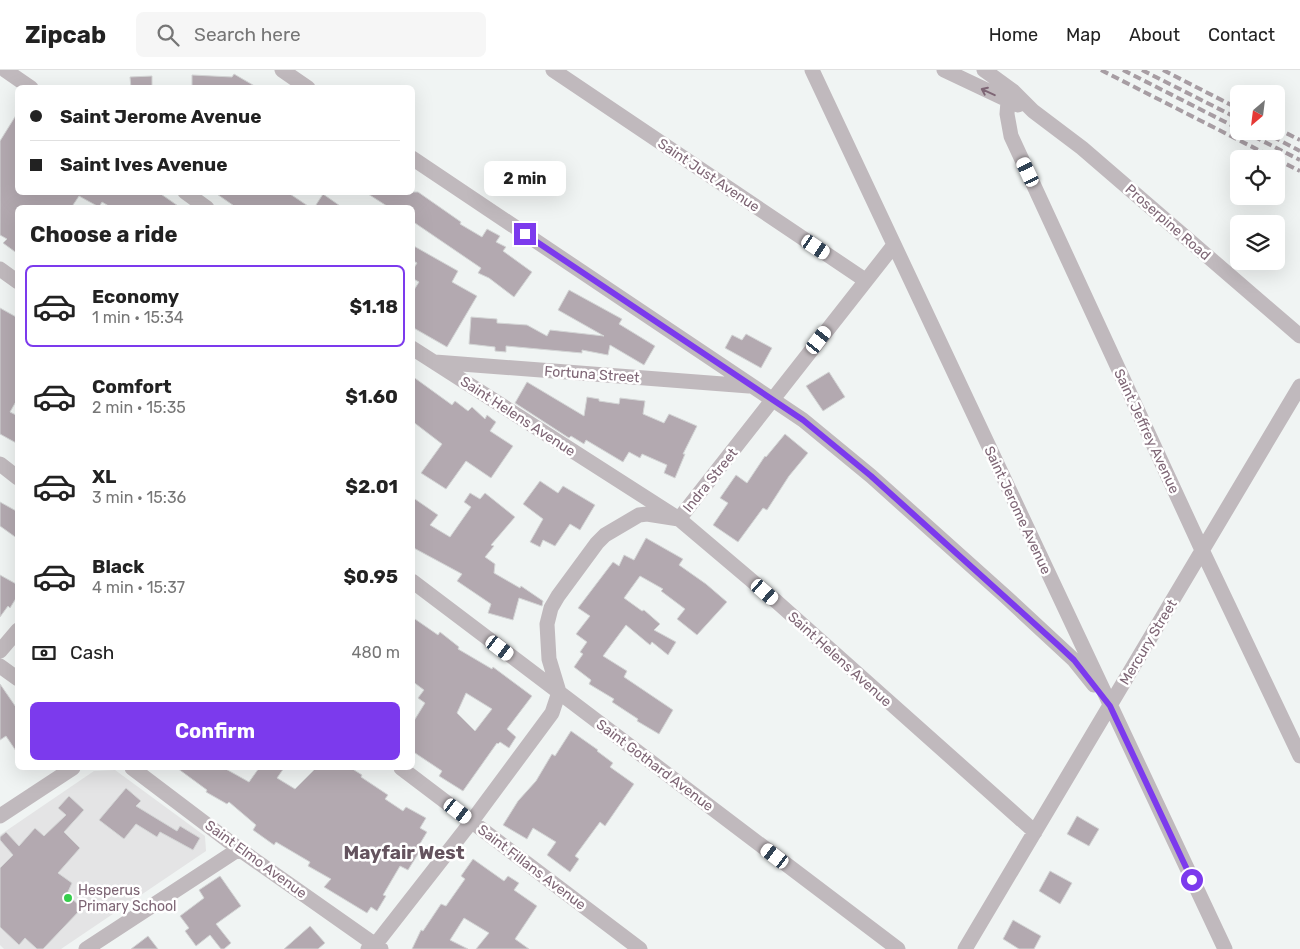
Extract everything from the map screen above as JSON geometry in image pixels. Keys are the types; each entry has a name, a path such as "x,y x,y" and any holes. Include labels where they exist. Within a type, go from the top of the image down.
{"street":[{"path":"6,70 27,85"},
{"path":"282,70 304,85"},
{"name":"Saint Just Avenue","path":"553,70 865,280"},
{"name":"Saint Jerome Avenue","path":"812,70 1225,949"},
{"name":"Proserpine Road","path":"944,70 1033,111"},
{"name":"Proserpine Road","path":"984,70 1013,91 1033,111 1082,148 1300,336"},
{"name":"Saint Jeffrey Avenue","path":"1008,101 1007,114 1011,136 1202,550 1300,756"},
{"path":"415,160 803,420 871,476 1074,660 1110,706"},
{"path":"189,195 203,205"},
{"name":"Indra Street","path":"559,692 549,658 547,624 551,608 570,579 605,535 639,515 646,514 679,519 894,245"},
{"path":"0,269 15,280"},
{"name":"Saint Helens Avenue","path":"415,351 679,519 777,602 1035,832"},
{"name":"Fortuna Street","path":"434,362 751,386"},
{"name":"Mercury Street","path":"965,949 1300,388"},
{"path":"0,464 15,476"},
{"name":"Saint Gothard Avenue","path":"415,583 898,949"},
{"path":"0,652 15,634"},
{"path":"0,666 15,677"},
{"path":"376,948 547,721 552,713 559,692"},
{"path":"0,816 70,770"},
{"name":"Saint Elmo Avenue","path":"135,770 239,849 376,948"},
{"name":"Saint Fillans Avenue","path":"404,770 640,949"},
{"path":"86,949 239,849"}],"shaded area":[{"name":"Hesperus Primary School","path":"115,770 205,836 206,851 61,949 4,949 0,945 0,835 94,771"}],"building":[{"path":"234,74 253,85 192,85 192,75 232,77"},
{"path":"152,76 152,85 131,85 130,77"},
{"path":"15,117 15,195 162,195 177,205 107,205 102,202 100,205 95,205 79,196 73,205 15,205 15,252 3,243 7,239 0,235 0,141"},
{"path":"415,192 418,192 461,222 460,224 482,237 487,229 500,236 496,242 506,247 503,251 532,272 514,297 489,278 478,273 481,268 415,223 415,205 385,205 370,195 415,195"},
{"path":"218,195 292,195 306,205 233,205"},
{"path":"322,195 324,195 339,205 316,205"},
{"path":"415,247 458,271 452,282 477,296 447,347 415,329 415,288 419,282 415,280 415,266 417,263 415,262"},
{"path":"569,290 622,319 619,324 655,346 644,365 610,345 608,355 582,350 582,353 506,346 506,352 495,351 495,347 469,344 471,317 497,319 497,323 527,325 547,336 550,330 604,336 558,310"},
{"path":"0,308 15,316 15,403 10,412 15,414 15,442 0,434"},
{"path":"746,334 772,348 761,368 725,348 732,335 742,340"},
{"path":"829,372 845,397 823,411 806,386"},
{"path":"415,378 452,405 455,401 468,411 472,407 485,419 487,415 496,422 490,431 513,446 491,478 466,461 446,489 421,473 442,444 415,423"},
{"path":"527,382 584,416 587,397 619,404 620,398 645,401 643,414 664,423 669,414 697,426 683,454 685,454 675,478 664,473 667,465 642,454 640,458 629,452 623,462 586,440 584,444 571,436 569,438 515,403"},
{"path":"785,434 808,453 789,476 767,510 763,508 738,542 713,525 728,503 720,498 736,475 747,483 765,456"},
{"path":"540,481 558,493 563,486 595,505 580,530 570,524 555,546 543,540 540,547 530,542 543,519 523,504"},
{"path":"470,493 480,499 485,493 515,517 491,545 494,546 485,557 495,564 494,573 520,588 521,586 543,601 542,606 519,598 513,620 488,613 491,604 457,581 462,574 415,549 415,499 438,515 430,525 450,537 471,507 464,502"},
{"path":"0,502 15,510 15,537 0,526"},
{"path":"646,538 683,559 679,565 727,602 697,635 677,619 685,609 661,591 663,589 640,576 624,598 642,611 644,610 660,624 654,630 676,642 668,655 652,642 650,645 626,625 603,656 627,671 624,677 673,710 659,734 637,721 638,719 612,702 614,699 589,684 591,680 574,667 583,654 580,652 587,642 576,634 590,616 578,608 613,562 619,566 624,555 634,560"},
{"path":"0,575 15,583 15,600 10,608 8,606 0,617"},
{"path":"415,619 438,635 440,632 459,647 458,649 492,669 493,667 532,696 507,729 516,737 509,748 500,742 497,743 463,791 439,776 442,771 415,753 415,719 425,703 418,698 424,690 415,683","holes":["466,693 492,709 475,731 457,713"]},
{"path":"0,684 15,706 15,750 6,736 0,740"},
{"path":"571,731 598,750 613,763 610,767 634,784 605,826 600,822 575,856 579,859 570,872 547,855 556,842 533,828 527,839 503,825 518,801 536,781 552,754 555,756"},
{"path":"180,770 228,770 249,782 258,770 283,770 277,778 295,789 314,770 354,770 362,775 361,777 388,795 385,799 403,811 406,807 426,818 420,828 427,832 418,847 421,849 408,870 400,866 383,895 386,896 377,911 371,907 367,913 324,887 331,879 308,866 310,862 276,842 274,845 253,830 256,825 229,802 227,804 206,792 207,790"},
{"path":"126,788 141,801 136,806 177,831 180,826 200,838 193,850 160,832 157,837 136,824 124,839 99,820"},
{"path":"69,796 84,810 64,832 80,848 58,873 72,883 67,894 82,908 43,949 37,949 25,938 19,945 0,927 0,868 13,855 0,840 0,837 6,832 19,846 35,828 44,836 66,815 58,808"},
{"path":"1077,816 1099,829 1089,846 1067,834"},
{"path":"473,859 504,881 508,876 519,883 514,890 537,906 515,939 529,949 476,949 489,933 464,918 450,940 468,949 412,949 421,930 423,931 441,904 446,906 465,879 461,876"},
{"path":"1050,871 1072,883 1060,904 1039,891"},
{"path":"220,876 241,906 216,924 231,943 224,949 221,949 210,935 196,946 185,931 189,928 180,916 204,898 199,890"},
{"path":"1013,920 1041,936 1034,949 1019,949 1003,939"},
{"path":"310,926 325,943 318,949 284,949"},
{"path":"148,936 158,949 131,949"}],"railway":[{"path":"1101,70 1258,150"},
{"path":"1123,70 1230,124"},
{"path":"1142,70 1230,114"},
{"path":"1163,70 1230,104"},
{"path":"1285,132 1300,140"},
{"path":"1261,140 1300,160"},
{"path":"1279,140 1300,151"},
{"path":"1285,164 1300,171"}],"place":[{"name":"Hesperus Primary School","path":"68,898"}],"district":[{"name":"Mayfair West","path":"404,852"}],"route":[{"path":"525,234 803,420 871,476 1074,660 1110,706 1192,880"}]}
